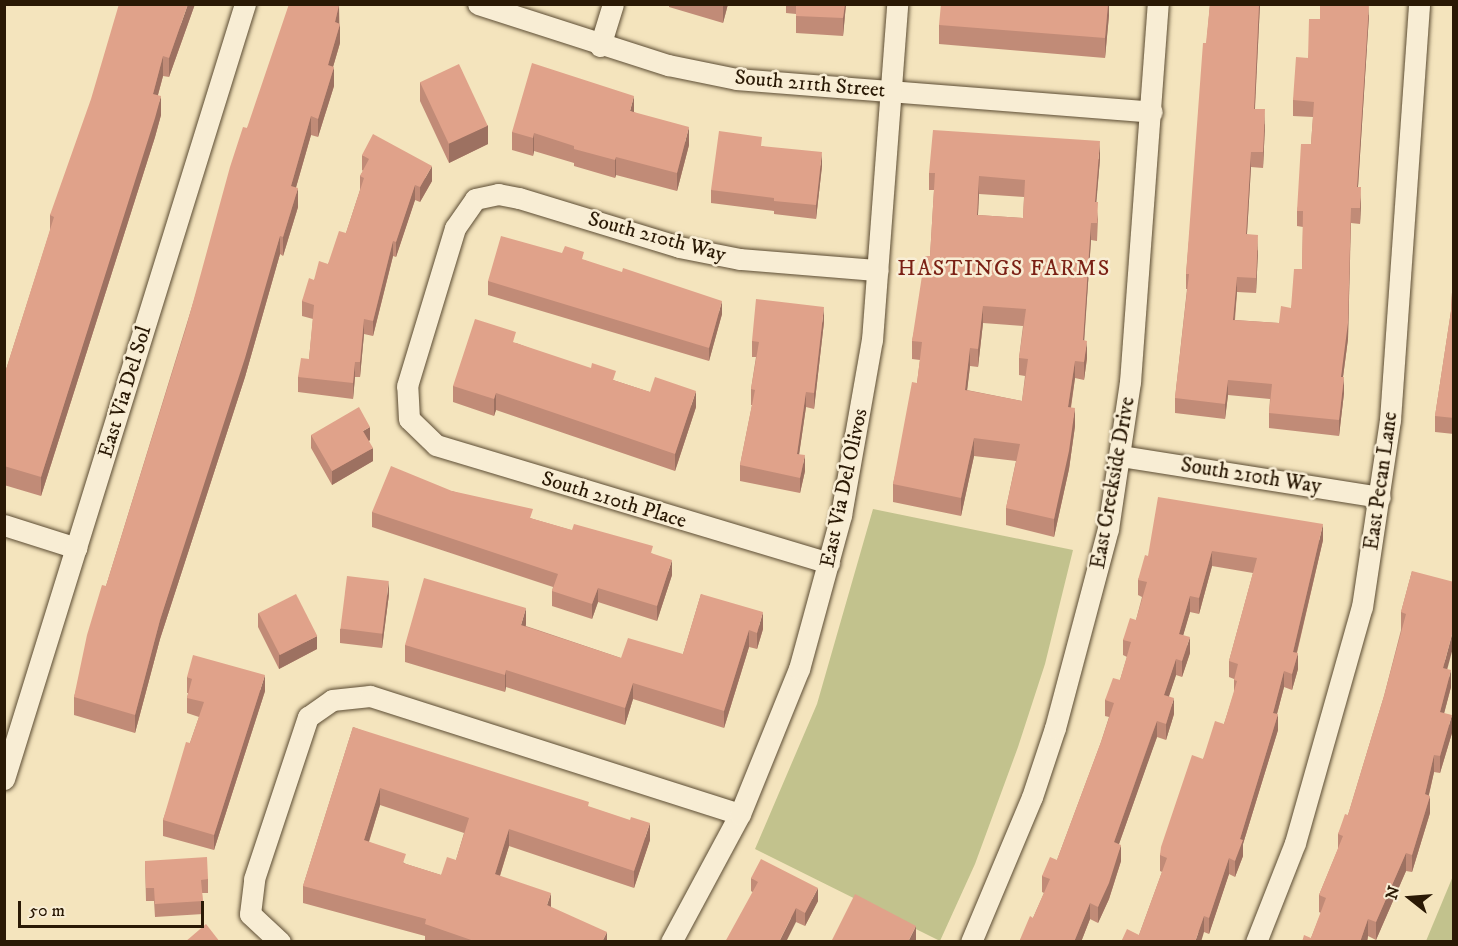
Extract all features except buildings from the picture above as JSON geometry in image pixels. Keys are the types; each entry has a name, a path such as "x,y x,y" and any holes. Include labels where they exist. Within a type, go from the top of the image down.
{"street":[{"name":"East Via Del Sol","path":"4,779 245,4"},
{"name":"South 211th Street","path":"478,4 600,45 737,79 1152,112"},
{"path":"600,45 613,4"},
{"name":"East Via Del Olivos","path":"671,942 740,814 799,669 829,563 854,457 878,270 897,4"},
{"name":"East Creekside Drive","path":"970,942 1032,798 1055,728 1105,541 1121,456 1152,112 1158,4"},
{"name":"East Pecan Lane","path":"1256,942 1295,843 1335,712 1362,607 1390,420 1419,4"},
{"name":"South 210th Way","path":"409,419 407,386 455,228 476,199 498,194 519,198 679,247 740,260 878,270"},
{"name":"South 210th Place","path":"409,419 436,445 829,563"},
{"name":"South 210th Way","path":"1121,456 1380,497"},
{"path":"4,525 76,548"},
{"path":"280,942 250,914 254,879 308,717 332,700 370,696 740,814"}],"green space":[{"path":"873,509 1073,550 1045,664 1018,747 975,864 940,941 755,849 817,704"},
{"path":"1453,876 1453,941 1426,941"}],"district":[{"name":"HASTINGS FARMS","path":"1004,269"}]}
